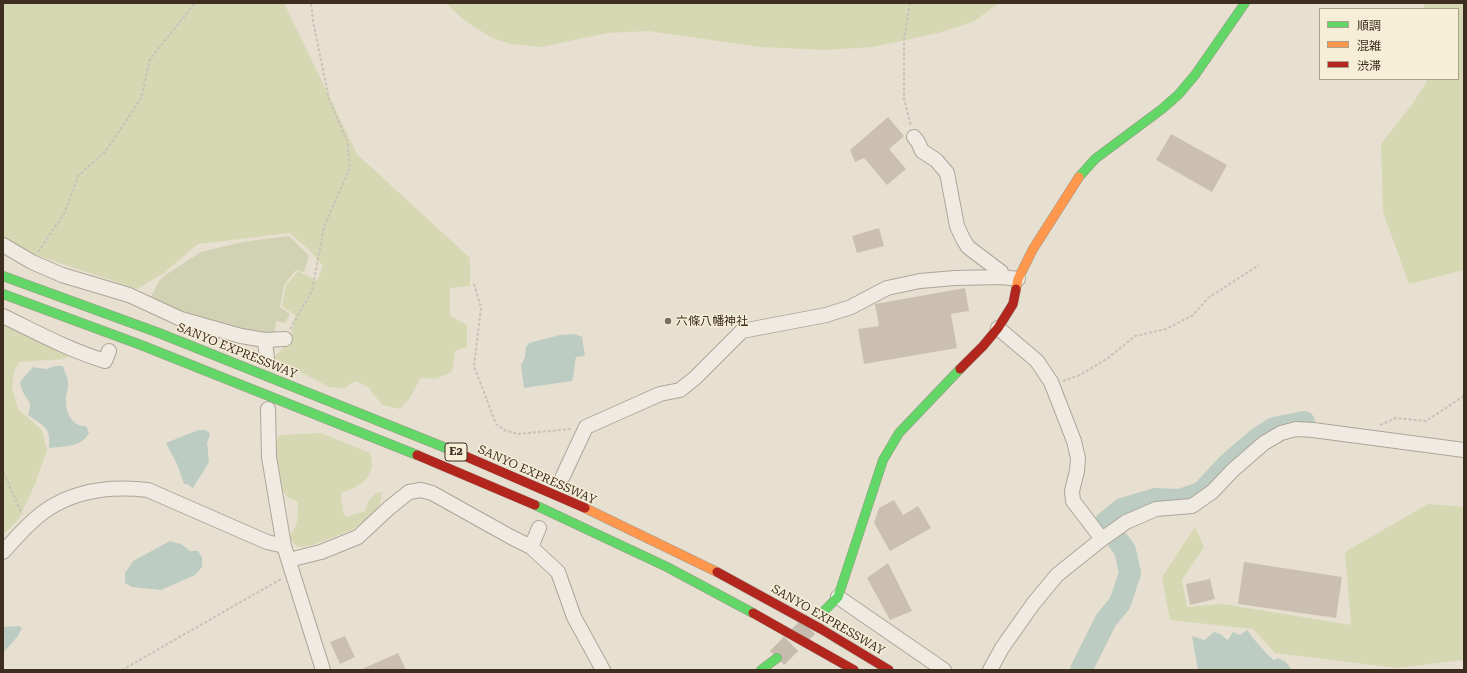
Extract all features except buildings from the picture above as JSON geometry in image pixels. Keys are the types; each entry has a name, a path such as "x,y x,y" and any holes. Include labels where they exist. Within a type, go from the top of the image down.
{"main road":[{"path":"825,610 838,596 883,460 898,433 930,398 983,346 998,328 1013,304 1018,279 1033,249 1082,173 1095,159 1162,109 1178,95 1195,75 1245,3"},
{"name":"SANYO EXPRESSWAY","path":"3,276 173,339 404,430 532,484 740,584 806,620 889,670"},
{"name":"E2","path":"3,294 160,352 396,446 523,500 641,554 794,635 854,670"},
{"path":"761,670 777,658"}],"street":[{"path":"914,137 922,151 936,160 947,173 957,226 968,248 1001,272 1002,276"},
{"path":"3,245 32,262 62,275 181,319 241,336 265,340 285,339"},
{"path":"563,476 586,427 660,394 680,390 695,378 742,330 826,314 851,307 887,288 920,281 1002,276 1018,279"},
{"path":"3,316 88,356 105,361 109,351"},
{"path":"998,328 1037,361 1051,382 1074,441 1078,458 1077,471 1072,491 1073,501 1102,539"},
{"path":"265,340 267,360"},
{"path":"268,409 269,457 284,546 323,670"},
{"path":"990,670 1002,648 1033,604 1057,575 1126,522 1156,509 1192,506 1212,492 1264,443 1281,433 1296,429 1313,430 1364,438 1464,450"},
{"path":"3,552 27,526 45,510 69,498 103,488 148,490 267,542 284,546"},
{"path":"289,560 321,552 358,537 409,492 421,490 432,493 531,547 558,572 574,617 603,670"},
{"path":"531,547 539,528"},
{"path":"838,596 944,670"}],"path":[{"path":"32,262 65,212 78,176 106,151 141,98 150,60 195,3"},
{"path":"285,339 312,291 324,227 350,167 347,141 329,99 313,21 311,3"},
{"path":"910,3 904,40 904,98 914,137"},
{"path":"1051,382 1059,383 1080,375 1108,358 1135,336 1166,329 1193,315 1208,298 1259,264"},
{"path":"474,284 481,308 474,366 496,424 504,430 518,434 586,427"},
{"path":"1364,438 1369,430 1396,418 1426,421 1464,396"},
{"path":"3,467 4,474 27,526"},
{"path":"122,670 279,580 294,576"}],"green space":[{"path":"3,3 284,3 357,154 470,258 470,286 450,288 450,315 467,325 467,347 455,351 452,372 436,379 421,378 409,399 400,409 382,405 368,387 356,381 344,388 329,387 273,358 290,341 295,315 282,306 286,285 298,271 317,281 323,266 311,252 290,233 198,244 164,273 137,289 3,244"},
{"path":"446,3 999,3 973,22 938,33 873,47 826,50 760,47 648,31 607,33 542,47 511,44 492,38 464,20"},
{"path":"1423,3 1464,3 1464,270 1409,284 1383,212 1381,144 1413,103 1427,80 1459,80 1459,8 1425,8"},
{"path":"289,236 309,256 304,272 296,270 284,285 280,307 290,314 285,323 276,321 274,337 181,316 150,299 159,281 167,274 201,252 242,242"},
{"path":"3,318 70,353 65,359 19,362 14,371 12,387 18,409 42,430 47,450 35,484 19,519 3,535"},
{"path":"321,433 370,453 372,468 366,479 361,484 341,493 343,512 347,517 365,511 368,502 376,493 382,492 379,510 352,530 310,546 298,547 290,540 290,535 295,527 298,516 298,502 288,497 282,491 277,470 276,441 280,435"},
{"path":"1428,504 1464,507 1464,660 1397,668 1275,653 1253,629 1170,620 1162,577 1195,527 1204,547 1182,580 1187,607 1223,604 1351,625 1345,552"}],"shaded area":[{"path":"574,334 582,337 585,356 576,357 572,381 524,388 521,365 525,357 526,347 529,343 560,335"},
{"path":"56,366 63,366 68,379 66,400 67,412 78,425 86,426 89,433 86,438 77,444 49,448 49,435 47,431 42,425 28,415 30,404 22,391 20,382 33,367 46,369"},
{"path":"198,430 205,430 209,432 210,435 207,443 209,462 193,488 187,484 184,484 177,464 166,443"},
{"path":"170,541 181,544 190,551 198,551 202,557 202,567 195,575 161,590 132,587 125,583 125,573 133,561"},
{"path":"19,626 22,628 18,636 3,653 3,627"},
{"path":"1247,630 1274,660 1278,658 1286,662 1292,670 1198,670 1192,636 1204,640 1214,632 1220,634 1228,640 1233,632 1240,635"}],"waterway":[{"path":"1107,527 1106,522 1122,509 1155,499 1180,500 1202,492 1228,464 1257,439 1274,428 1304,422"},
{"path":"1081,670 1106,620 1120,603 1130,573 1125,550 1119,542"}],"tunnel":[{"path":"777,658 808,627"}],"traffic: fast":[{"path":"1079,177 1095,159 1162,109 1178,95 1195,75 1245,3"},
{"path":"3,276 159,333 451,450"},
{"path":"3,294 141,345 417,455"},
{"path":"825,610 838,597 883,460 899,433 960,369"},
{"path":"535,505 667,567 753,613"},
{"path":"761,670 777,658"}],"traffic: slow":[{"path":"1016,289 1018,279 1033,249 1079,177"},
{"path":"585,508 717,572"}],"traffic: jam":[{"path":"960,369 983,346 998,328 1013,304 1016,289"},
{"path":"451,450 585,508"},
{"path":"417,455 535,505"},
{"path":"717,572 821,629 889,670"},
{"path":"753,613 854,670"}],"place":[{"name":"六條八幡神社","path":"668,321"}]}
